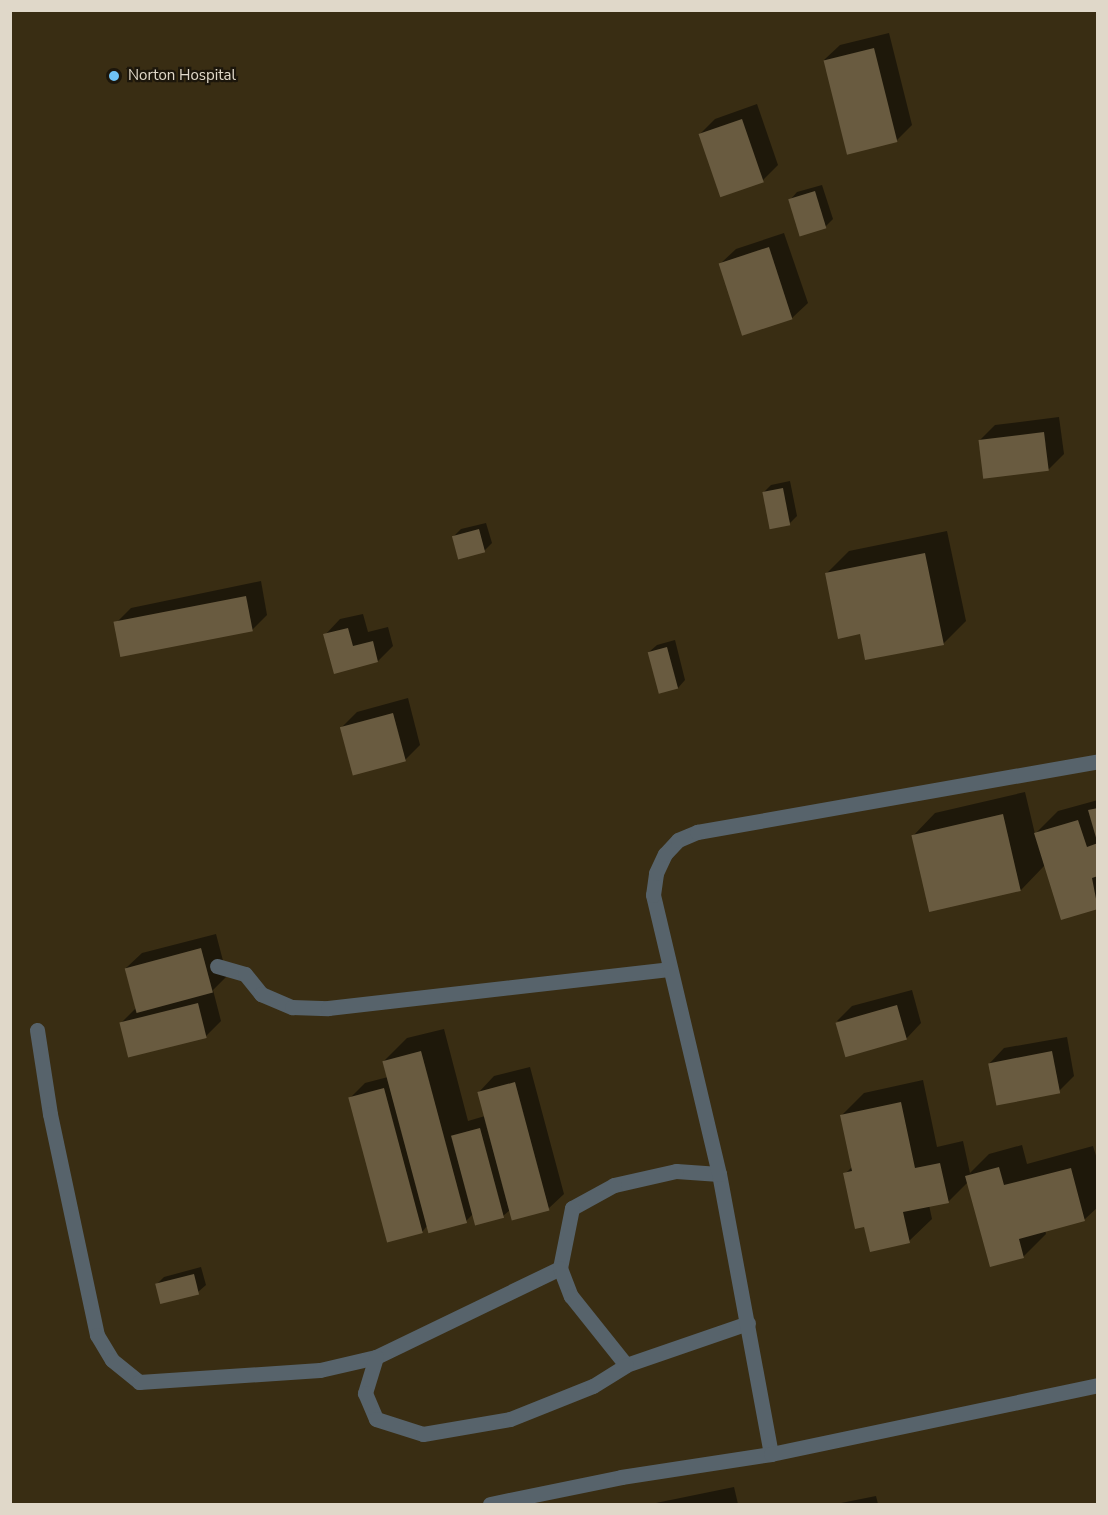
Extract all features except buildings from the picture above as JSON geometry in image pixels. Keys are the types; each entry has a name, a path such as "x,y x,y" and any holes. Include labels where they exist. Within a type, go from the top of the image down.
{"street":[{"path":"771,1454 719,1174 653,895 656,873 665,854 678,840 697,832 1098,761"},
{"path":"217,966 244,974 261,994 292,1007 328,1008 669,969"},
{"path":"37,1030 50,1114 97,1335 112,1360 139,1382 320,1370 376,1357 560,1268"},
{"path":"626,1365 571,1296 560,1268 572,1208 614,1185 635,1180 676,1171 719,1174"},
{"path":"376,1357 365,1393 376,1419 423,1434 510,1419 594,1386 626,1365 748,1323"},
{"path":"490,1504 621,1477 771,1454 1098,1385"}],"place":[{"name":"Norton Hospital","path":"114,76"}]}
